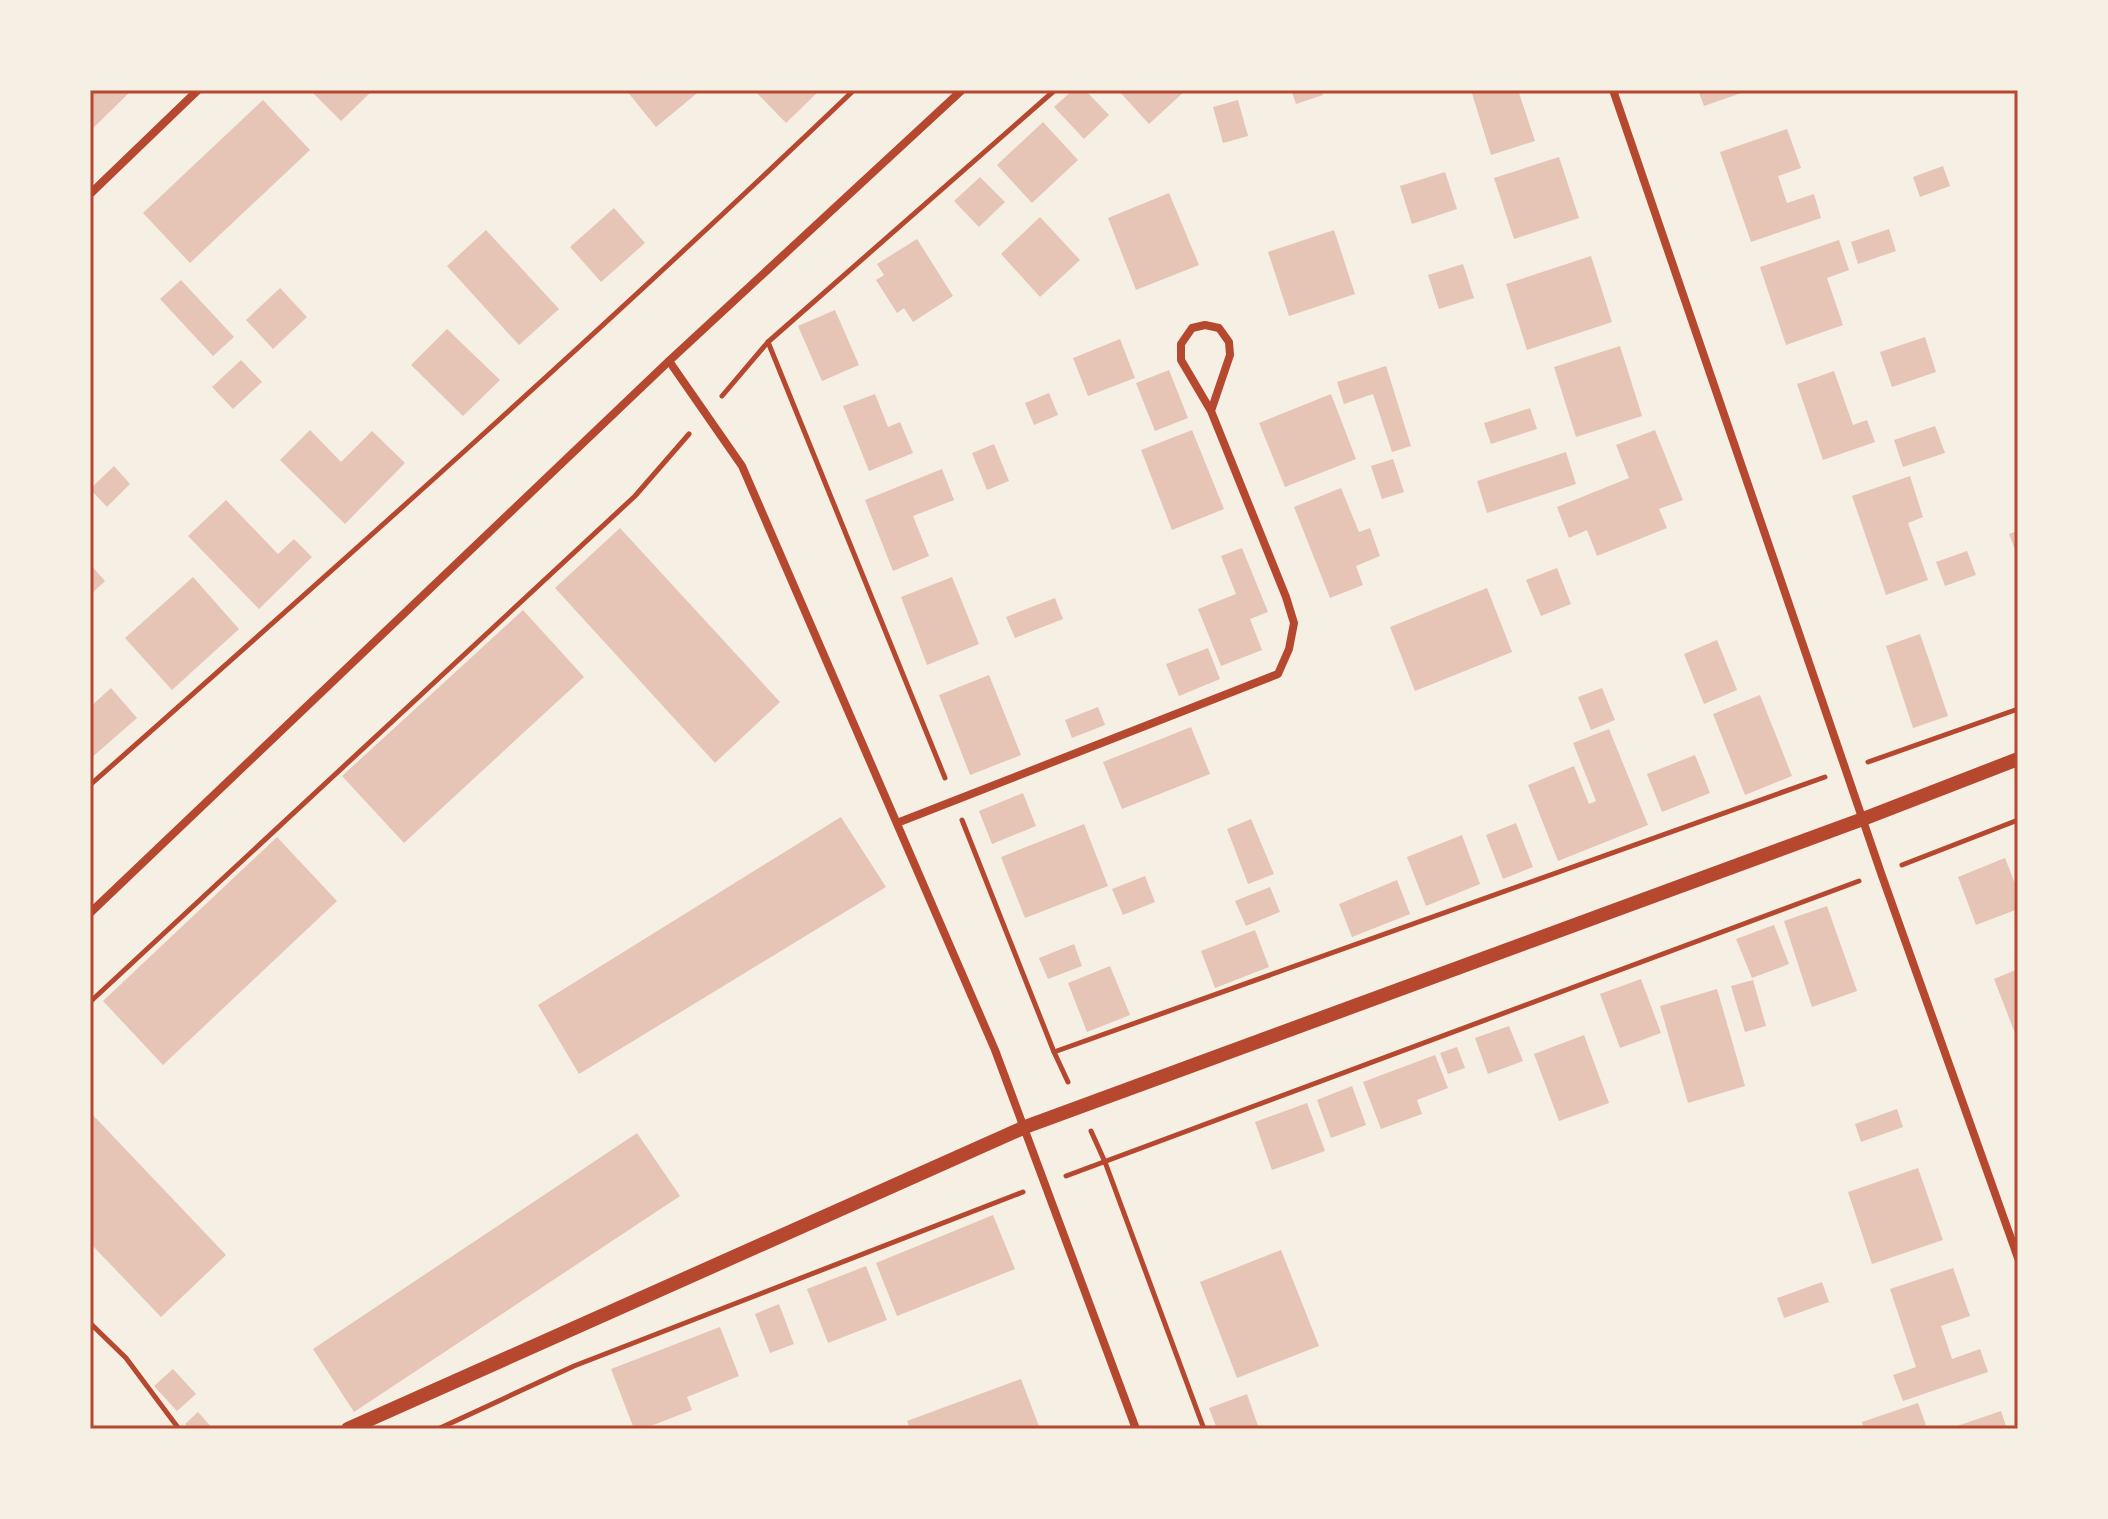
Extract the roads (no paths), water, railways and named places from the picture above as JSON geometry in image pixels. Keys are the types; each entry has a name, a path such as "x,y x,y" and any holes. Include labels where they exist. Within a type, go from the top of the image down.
{"street":[{"path":"90,194 198,90"},
{"path":"90,913 669,361 962,90"},
{"path":"1613,90 1881,873 2018,1258"},
{"path":"897,823 1278,674 1289,649 1294,623 1286,597 1211,411 1181,360 1181,344 1192,328 1205,325 1219,328 1229,342 1230,355 1211,411"},
{"path":"669,361 742,466 995,1050 1136,1429"},
{"path":"348,1429 1025,1127 2018,759"}]}
